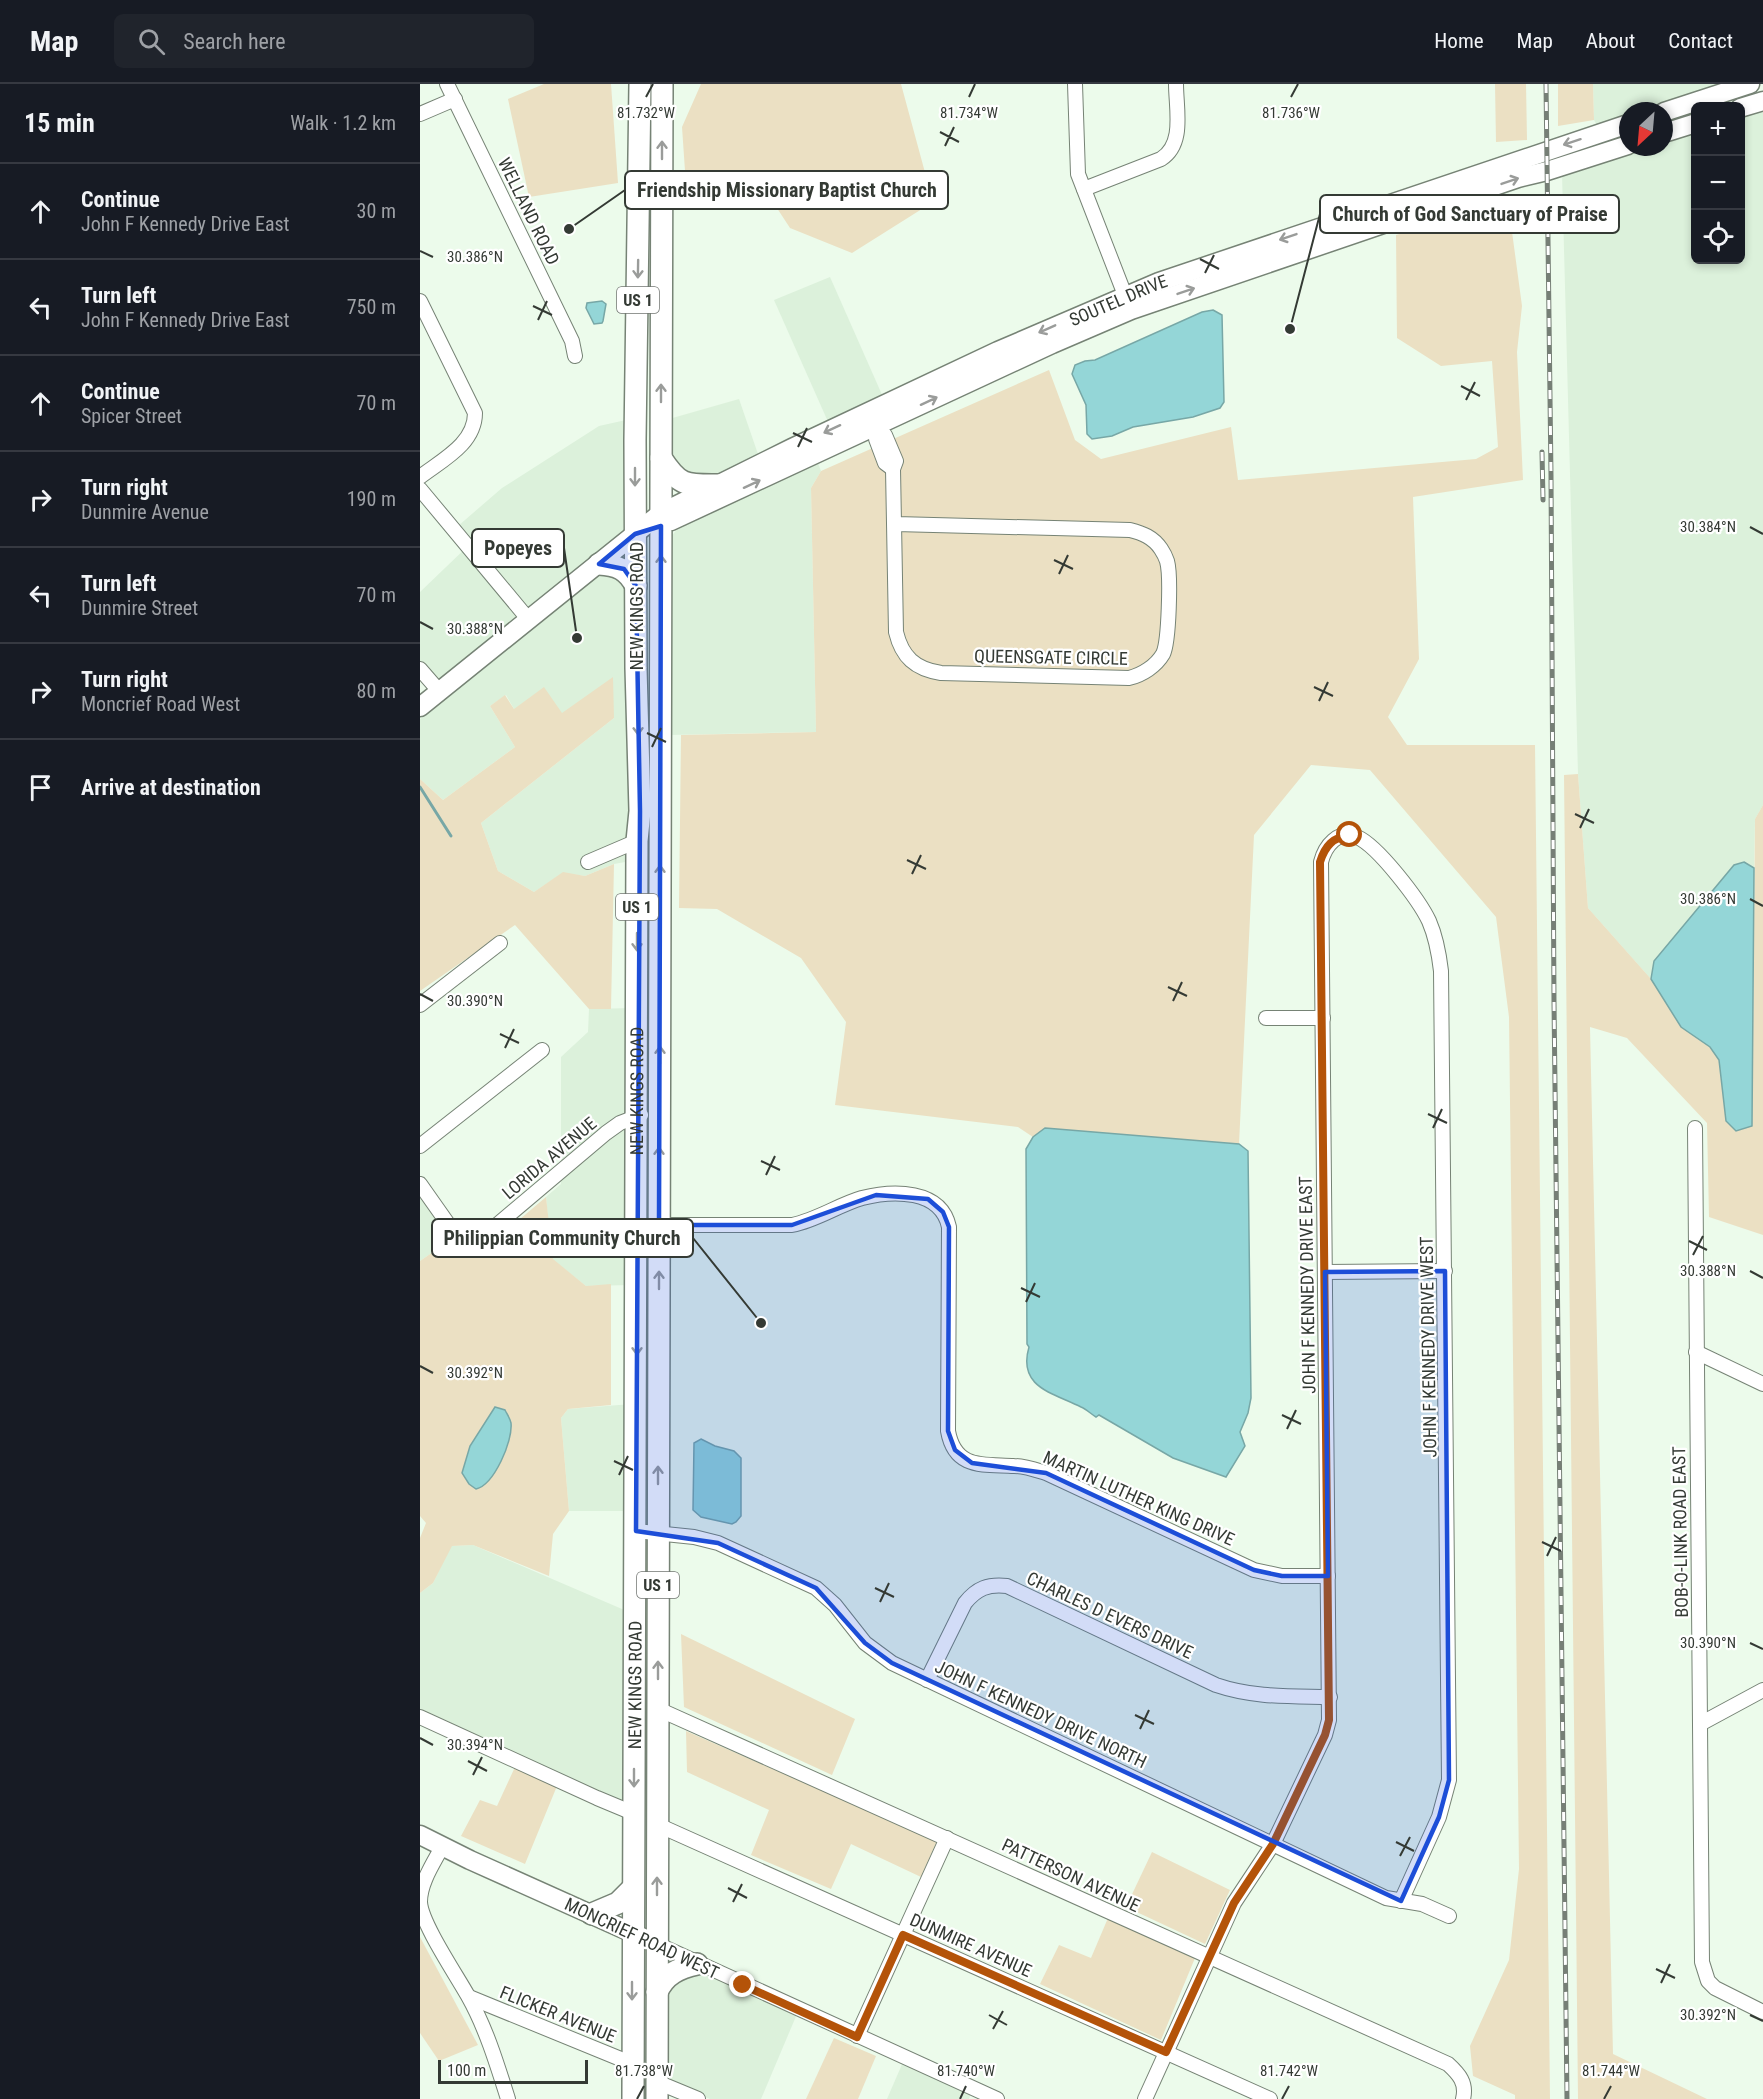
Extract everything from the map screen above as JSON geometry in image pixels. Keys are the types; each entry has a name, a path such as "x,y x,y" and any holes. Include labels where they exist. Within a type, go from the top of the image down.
{"highway":[{"name":"NEW KINGS ROAD","path":"640,84 635,420 636,586 650,813 659,1113 657,2091"},
{"name":"NEW KINGS ROAD","path":"633,2099 638,841 650,813 661,519 662,84"},
{"path":"661,458 678,480 690,485 719,485"},
{"path":"599,564 624,569 636,586"},
{"path":"591,1914 618,1903 633,1888"},
{"path":"657,1992 662,1981 671,1974 684,1967 697,1964"}],"main road":[{"path":"1673,109 1750,84"},
{"path":"1745,106 1763,101"},
{"path":"1673,130 1691,124"},
{"name":"SOUTEL DRIVE","path":"661,519 875,423 1216,261 1619,127"},
{"name":"SOUTEL DRIVE","path":"1128,303 1619,148"},
{"name":"SOUTEL DRIVE","path":"420,707 636,534 719,485 875,423"},
{"name":"MONCRIEF ROAD WEST","path":"420,1836 657,1944"}],"street":[{"name":"WELLAND ROAD","path":"447,84 572,341 575,356"},
{"path":"1075,84 1077,167 1128,303"},
{"path":"1084,189 1161,159 1172,151 1177,138 1176,84"},
{"path":"420,114 455,99"},
{"path":"639,211 661,208"},
{"path":"420,301 475,413 475,424 470,436 420,477"},
{"name":"QUEENSGATE CIRCLE","path":"875,423 885,435 896,460 893,469 896,524 896,632 905,655 919,666 941,673 1129,678 1145,672 1162,655 1167,643 1167,561 1154,540 1142,533 1130,530 896,524"},
{"path":"420,489 528,620"},
{"path":"420,669 440,692"},
{"name":"JOHN F KENNEDY DRIVE WEST","path":"1334,840 1350,835 1358,837 1371,847 1409,889 1429,921 1437,944 1441,971 1449,1780 1440,1817 1401,1901"},
{"name":"JOHN F KENNEDY DRIVE EAST","path":"1145,2099 1234,1903 1273,1844 1328,1727 1330,1697 1320,862 1327,845 1334,840"},
{"path":"588,862 638,841"},
{"path":"420,1005 500,943"},
{"path":"1266,1018 1323,1018"},
{"path":"420,1146 542,1050"},
{"name":"LORIDA AVENUE","path":"420,1184 458,1238 468,1242 478,1241 620,1123 637,1116 659,1113"},
{"name":"BOB-O-LINK ROAD EAST","path":"1695,1128 1702,1962 1708,1981 1715,1988 1763,2012"},
{"name":"MARTIN LUTHER KING DRIVE","path":"637,1225 792,1225 807,1222 848,1203 876,1195 918,1195 928,1198 943,1212 949,1227 948,1431 950,1441 963,1458 982,1465 1016,1466 1046,1473 1254,1570 1282,1576 1328,1576"},
{"path":"1325,1272 1445,1271"},
{"path":"1696,1352 1763,1384"},
{"name":"JOHN F KENNEDY DRIVE NORTH","path":"636,1531 694,1537 718,1543 816,1588 836,1605 865,1643 892,1663 1386,1898 1422,1904 1449,1916"},
{"name":"CHARLES D EVERS DRIVE","path":"927,1680 964,1603 984,1586 997,1585 1007,1586 1232,1691 1265,1696 1330,1697"},
{"path":"1700,1724 1763,1690"},
{"name":"PATTERSON AVENUE","path":"658,1709 1448,2064 1463,2081 1465,2091 1463,2099"},
{"path":"420,1716 633,1813"},
{"name":"DUNMIRE AVENUE","path":"658,1825 1270,2099"},
{"path":"857,2037 947,1838"},
{"path":"442,1847 425,1880 420,1905 469,1998 488,2040 508,2099"},
{"name":"MONCRIEF ROAD WEST","path":"657,1944 996,2099"},
{"name":"FLICKER AVENUE","path":"469,1998 633,2064"},
{"path":"657,2091 698,2099"}],"highlighted area":[{"path":"661,526 659,1225 792,1225 876,1195 928,1199 943,1212 949,1227 948,1431 955,1450 972,1463 1046,1473 1254,1570 1282,1576 1328,1576 1325,1272 1445,1271 1449,1780 1439,1817 1401,1901 892,1663 865,1643 816,1588 718,1543 636,1531 640,811 636,586 624,569 599,564 635,534"}],"shaded area":[{"path":"544,84 611,84 618,183 529,197 508,99"},
{"path":"701,84 901,84 933,202 852,253 790,228 773,202 687,200 682,127"},
{"path":"1495,84 1526,84 1527,140 1496,142"},
{"path":"1558,84 1593,84 1594,120 1558,126"},
{"path":"1593,84 1726,84 1672,102 1619,102 1619,120 1598,127 1594,120"},
{"path":"1763,109 1763,805 1755,819 1754,868 1744,862 1654,961 1651,979 1588,908 1578,774 1562,174 1619,156 1673,156 1673,138 1691,132 1691,264 1745,264 1745,116"},
{"path":"1508,202 1522,306 1517,352 1523,480 1413,497 1419,659 1388,717 1407,745 1535,745 1550,2099 1515,2099 1515,2095 1473,2076 1470,2046 1509,1960 1519,1869 1509,1017 1496,917 1370,770 1311,765 1254,835 1239,1144 1045,1128 1033,1137 1018,1127 835,1105 846,1022 801,958 717,909 679,908 681,735 816,732 811,488 821,471 1049,370 1075,440 1101,459 1231,427 1238,480 1476,459 1498,447 1492,361 1441,366 1397,338 1396,235"},
{"path":"830,277 883,397 829,424 774,300"},
{"path":"739,399 759,457 707,479 696,481 671,465 669,419"},
{"path":"626,420 623,532 438,682 420,661 420,592 471,543 458,526 502,488 599,426"},
{"path":"818,463 821,471 811,488 816,732 669,735 670,538 679,527"},
{"path":"608,572 627,575 631,861 614,864 585,876 563,873 534,892 498,871 481,823 614,718 514,709 506,695 490,706 515,747 443,800 420,779 420,719 596,578"},
{"path":"613,677 614,718 481,823 498,871 534,892 563,872 585,876 614,864 611,1009 589,1009 515,925 420,991 420,779 443,800 515,747 490,706 505,695 514,709 544,687 562,713"},
{"path":"1578,774 1588,908 1651,979 1681,1027 1710,1047 1719,1060 1726,1121 1752,1125 1755,819 1763,805 1763,1235 1709,1217 1707,1123 1627,1038 1590,1027 1613,2054 1707,2099 1578,2099 1564,775"},
{"path":"633,1008 632,1285 586,1286 552,1259 546,1197 561,1184 561,1057 588,1032 589,1009"},
{"path":"420,1192 448,1231 443,1245 420,1261"},
{"path":"546,1197 553,1259 586,1286 611,1284 611,1405 568,1409 561,1418 569,1511 553,1534 549,1576 473,1545 452,1546 433,1583 420,1593 420,1538 426,1523 420,1516 420,1261 443,1245 461,1257 474,1258"},
{"path":"632,1404 632,1511 569,1511 561,1418 568,1409"},
{"path":"473,1545 629,1612 627,1806 424,1710 420,1717 420,1593 433,1583 451,1546"},
{"path":"681,1634 855,1719 832,1775 684,1707"},
{"path":"686,1731 937,1841 921,1877 851,1844 831,1889 751,1855 769,1810 687,1772"},
{"path":"515,1767 557,1786 525,1864 461,1836 480,1800 497,1806"},
{"path":"1152,1852 1230,1890 1205,1944 1126,1907"},
{"path":"1108,1918 1195,1958 1161,2040 1040,1984 1059,1945 1091,1958"},
{"path":"420,1937 478,2045 439,2061 420,2033"},
{"path":"701,1972 797,2014 761,2099 710,2099 666,2080 665,1997 676,1978"},
{"path":"834,2038 876,2056 858,2099 806,2099"},
{"path":"903,2062 971,2093 969,2099 887,2099"}],"water":[{"path":"602,301 606,304 603,321 594,324 586,308 587,303"},
{"path":"1213,310 1222,315 1224,402 1220,408 1193,417 1133,427 1112,436 1092,439 1087,434 1086,405 1072,374 1075,365 1095,360 1202,312"},
{"path":"1744,862 1754,868 1752,1126 1736,1131 1726,1121 1719,1060 1710,1047 1681,1027 1651,979 1654,961 1734,865"},
{"path":"1045,1128 1239,1144 1248,1151 1251,1398 1240,1432 1245,1446 1226,1477 1173,1458 1099,1415 1096,1417 1083,1408 1050,1393 1040,1387 1028,1372 1026,1149 1033,1137"},
{"path":"495,1407 505,1410 510,1419 509,1440 496,1471 483,1486 476,1489 469,1484 462,1473 470,1446"},
{"path":"701,1439 734,1451 741,1458 741,1516 732,1524 701,1517 693,1510 694,1443"}],"waterway":[{"path":"420,787 451,836"}],"railway":[{"path":"1546,84 1567,2099"},
{"path":"1542,452 1543,500"}],"place":[{"name":"Friendship Missionary Baptist Church","path":"569,229"},
{"name":"Church of God Sanctuary of Praise","path":"1290,329"},
{"name":"Popeyes","path":"577,638"},
{"name":"Philippian Community Church","path":"761,1323"}],"route":[{"path":"743,1985 857,2037 903,1935 1166,2052 1234,1903 1273,1844 1328,1727 1330,1697 1320,862 1327,845 1342,836 1350,835"}]}
